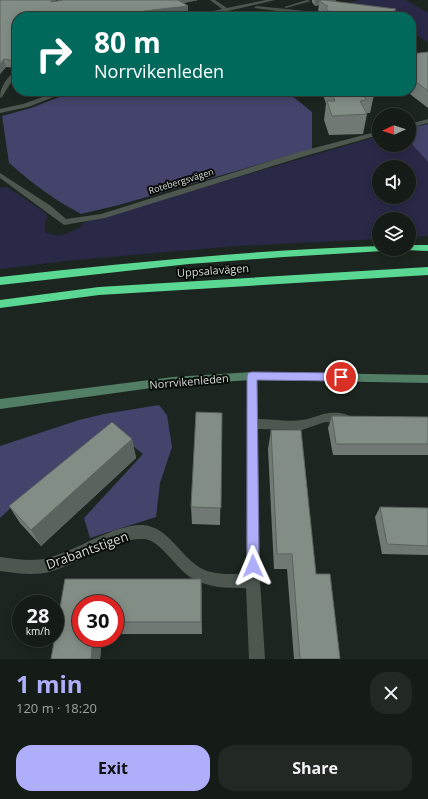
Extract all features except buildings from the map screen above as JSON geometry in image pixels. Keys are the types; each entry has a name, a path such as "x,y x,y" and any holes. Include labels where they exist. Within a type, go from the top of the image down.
{"highway":[{"path":"416,248 428,248"},
{"name":"Uppsalavägen","path":"0,281 202,259 372,249"},
{"name":"Uppsalavägen","path":"0,304 99,292 262,280 428,271"}],"main road":[{"name":"Norrvikenleden","path":"0,404 173,381 252,376 428,379"}],"street":[{"path":"212,0 228,10"},
{"path":"216,12 273,0"},
{"path":"276,9 304,3 309,0"},
{"path":"248,5 306,12"},
{"path":"416,54 428,58"},
{"path":"416,60 428,58"},
{"path":"0,96 7,82 12,78"},
{"path":"0,111 27,106 49,96"},
{"path":"416,124 428,121"},
{"name":"Rotebergsvägen","path":"0,174 48,208 64,222 74,222 102,216 302,154 372,135"},
{"path":"252,376 253,581 257,659"},
{"path":"252,424 302,425 324,417 356,418"},
{"name":"Drabantstigen","path":"0,564 22,567 48,565 124,535 145,532 162,540 182,562 201,576 209,579 253,581"}],"shaded area":[{"path":"360,0 406,0 428,13 428,43 416,35 416,12 362,12 328,7"},
{"path":"62,96 292,96 312,112 312,149 119,205 81,214 61,203 44,191 9,163 2,116 31,108"},
{"path":"428,124 428,162 416,149 416,127"},
{"path":"372,138 372,152 416,152 416,149 428,162 428,236 416,237 416,212 372,212 372,239 237,246 75,260 0,269 0,188 7,187 46,213 45,232 60,235 81,227 82,223"},
{"path":"159,405 167,415 172,447 160,483 156,517 90,538 84,518 143,454 119,435 12,507 0,518 0,446 79,420 104,414"}],"route":[{"path":"253,566 251,442 252,376 341,377"}]}
